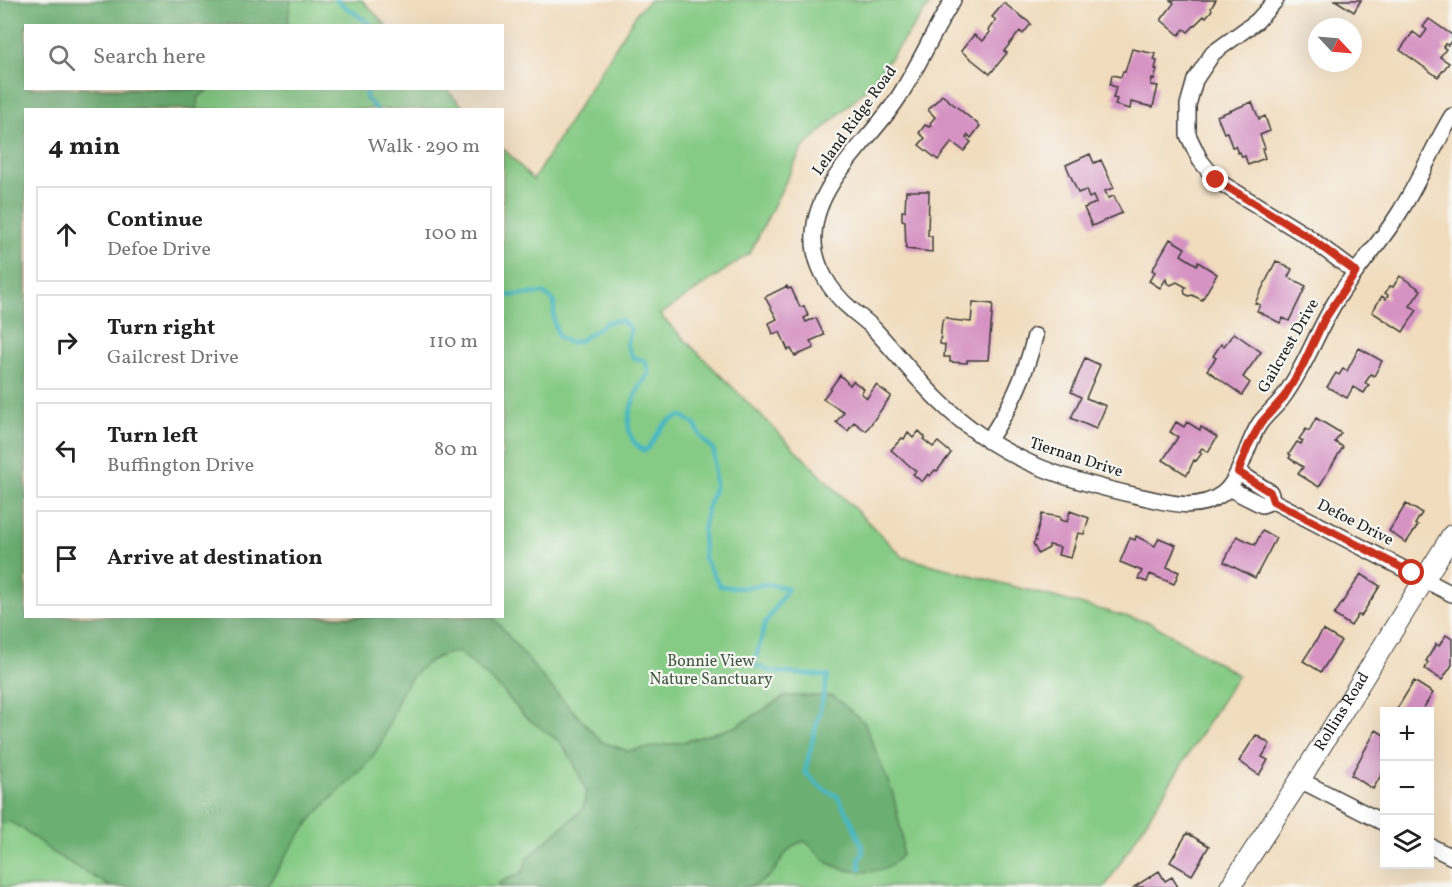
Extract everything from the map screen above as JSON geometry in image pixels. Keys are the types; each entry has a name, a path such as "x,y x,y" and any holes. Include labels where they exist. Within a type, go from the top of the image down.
{"street":[{"name":"Leland Ridge Road","path":"813,236 818,209 829,185 896,100 953,0"},
{"path":"1276,0 1257,21 1213,52 1195,80 1188,105 1188,135 1200,160 1216,180 1307,236 1356,272"},
{"name":"Gailcrest Drive","path":"1238,472 1248,446 1261,423 1284,397 1302,367 1324,320 1402,209 1452,116"},
{"name":"Tiernan Drive","path":"813,236 818,262 828,285 849,308 872,326 937,399 962,422 1012,456 1082,483 1177,505 1195,506 1208,502 1224,493 1238,472"},
{"path":"988,441 1018,390 1029,362 1035,336"},
{"name":"Defoe Drive","path":"1238,472 1270,492 1273,501 1452,594"},
{"name":"Defoe Drive","path":"1228,488 1262,505 1273,501"},
{"name":"Rollins Road","path":"1230,887 1300,780 1452,535"},
{"path":"1300,780 1380,821"},
{"path":"1434,848 1452,857"}],"green space":[{"name":"Bonnie View Nature Sanctuary","path":"0,0 362,0 385,24 24,24 24,90 447,90 464,108 24,108 24,618 504,618 504,149 533,180 638,11 650,0 933,0 871,84 802,149 750,253 660,315 903,557 1151,623 1238,675 1105,887 0,887"},
{"path":"0,0 291,0 287,24 24,24 24,90 209,90 199,97 196,108 24,108 24,618 494,618 549,685 602,742 628,751 682,742 735,727 786,696 833,696 864,722 893,794 902,835 902,855 885,868 870,872 852,871 829,863 805,841 788,850 774,872 767,878 757,884 744,887 498,887 499,883 523,872 527,858 583,809 586,791 574,763 561,743 523,715 501,689 459,652 441,656 430,662 409,681 375,753 311,820 266,887 111,887 53,853 23,829 10,822 0,823"}],"building":[{"path":"1170,0 1216,0 1206,17 1204,16 1188,32 1184,29 1179,35 1161,20 1174,3"},
{"path":"1335,0 1361,0 1354,12"},
{"path":"1004,3 1031,24 1023,34 1020,31 1004,51 1007,53 990,74 961,51 974,35 983,41 996,20 992,17"},
{"path":"1429,19 1452,35 1452,40 1448,45 1445,44 1443,47 1446,49 1440,57 1449,63 1438,77 1400,50 1413,32 1421,38 1427,30 1423,27"},
{"path":"1132,49 1156,54 1154,60 1157,61 1155,69 1157,69 1151,85 1158,86 1153,107 1131,102 1130,109 1115,105 1117,99 1113,98 1116,87 1110,85 1112,75 1121,77 1123,71 1125,72"},
{"path":"942,95 980,126 971,138 968,135 966,138 971,142 964,151 952,142 938,160 919,145 925,138 919,133 925,125 929,127 931,125 935,117 928,110"},
{"path":"1252,102 1259,119 1265,116 1270,131 1260,135 1265,148 1262,149 1265,158 1248,165 1245,156 1242,157 1240,152 1238,153 1235,146 1232,147 1227,132 1224,133 1217,116"},
{"path":"1090,154 1094,163 1101,160 1114,188 1105,191 1108,198 1114,196 1122,213 1092,226 1084,208 1096,203 1093,196 1089,198 1086,190 1078,193 1066,165"},
{"path":"906,191 929,191 928,236 932,236 932,252 906,249 905,221 902,220 902,211 905,211"},
{"path":"1170,239 1185,248 1181,255 1217,274 1202,300 1185,294 1186,287 1177,282 1171,285 1166,279 1160,288 1149,281 1155,272 1152,270"},
{"path":"1276,261 1292,269 1288,277 1306,286 1289,321 1283,318 1280,323 1257,311 1260,305 1255,303"},
{"path":"1400,276 1421,290 1410,306 1417,310 1403,332 1372,312 1382,296 1386,299 1388,295 1385,293 1390,286 1393,287"},
{"path":"787,286 788,289 791,288 800,307 804,306 808,316 804,318 806,322 816,318 824,335 810,341 814,348 795,356 791,349 788,350 780,332 773,334 769,323 777,319 765,297"},
{"path":"973,302 993,304 988,360 967,360 967,363 950,362 950,357 944,357 945,345 940,344 942,321 946,317 971,322"},
{"path":"1234,333 1261,352 1243,377 1250,383 1242,395 1207,370 1216,358 1213,356 1221,344 1224,346"},
{"path":"1359,348 1382,361 1374,376 1371,374 1365,383 1369,385 1364,393 1353,387 1347,398 1327,387 1336,373 1339,375 1343,369 1347,371"},
{"path":"1085,358 1100,365 1086,398 1106,406 1096,429 1071,418 1081,397 1071,392"},
{"path":"840,375 850,385 853,381 864,389 861,393 867,398 876,385 891,396 866,431 854,422 848,431 836,422 844,412 823,399"},
{"path":"1316,418 1341,433 1335,442 1343,447 1319,487 1298,474 1303,467 1289,458 1297,442 1301,444 1303,441 1299,439 1306,429 1309,431"},
{"path":"1176,422 1184,427 1187,422 1200,430 1201,427 1217,437 1208,452 1202,448 1199,452 1202,453 1196,461 1194,460 1187,475 1163,460 1178,437 1170,432"},
{"path":"919,431 925,437 923,439 933,447 938,442 951,453 937,471 935,470 930,476 928,474 922,482 913,474 916,471 891,450 908,433 913,438"},
{"path":"1406,504 1422,513 1415,524 1418,525 1406,543 1389,531"},
{"path":"1070,511 1089,518 1084,534 1078,533 1071,558 1058,555 1060,547 1049,545 1049,548 1038,554 1033,543 1036,541 1042,514 1060,517 1060,520 1067,522"},
{"path":"1262,531 1276,538 1255,578 1224,562 1237,536 1255,545"},
{"path":"1136,536 1155,546 1159,538 1176,545 1167,567 1179,572 1174,584 1150,574 1147,582 1138,579 1142,571 1120,562 1130,538 1135,540"},
{"path":"1361,574 1380,586 1361,616 1358,615 1351,626 1334,615"},
{"path":"1323,630 1341,641 1321,672 1303,661"},
{"path":"1446,635 1452,639 1452,665 1442,680 1425,669 1428,662 1426,661 1436,644 1439,646"},
{"path":"1414,681 1433,693 1424,707 1398,707"},
{"path":"1376,730 1380,732 1380,777 1373,789 1351,775"},
{"path":"1256,735 1270,744 1262,757 1268,760 1259,775 1239,761"},
{"path":"1187,833 1209,846 1192,875 1170,862"},
{"path":"1159,871 1165,881 1172,877 1178,887 1134,887"}],"waterway":[{"path":"336,0 370,24"},
{"path":"366,90 366,98 375,108"},
{"path":"504,296 543,293 554,301 554,321 558,336 570,343 581,340 607,322 621,320 631,329 627,345 633,357 645,361 649,372 638,391 630,413 630,434 636,444 645,451 664,425 683,416 695,425 702,438 714,451 715,486 707,509 703,531 704,558 720,586 740,588 767,584 788,588 765,624 754,665 773,672 828,676 805,772 823,789 837,796 850,818 861,843 863,853 859,859 860,868"}],"route":[{"path":"1216,180 1307,236 1356,272 1324,320 1302,367 1284,397 1261,423 1248,446 1238,472 1270,492 1273,501 1412,573"}]}
